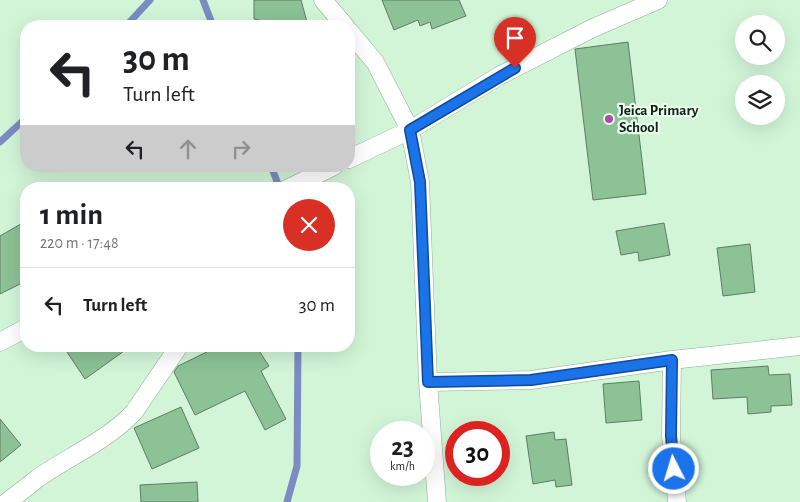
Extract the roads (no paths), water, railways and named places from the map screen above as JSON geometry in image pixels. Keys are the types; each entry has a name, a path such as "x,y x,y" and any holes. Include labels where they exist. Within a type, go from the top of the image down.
{"street":[{"path":"323,0 340,20"},
{"path":"355,156 410,130 499,76 593,28 658,0"},
{"path":"355,38 375,62 410,130 420,182 428,382 437,502"},
{"path":"301,182 322,172"},
{"path":"0,342 20,331"},
{"path":"428,382 531,380 672,360 800,346"},
{"path":"7,502 38,478 94,443 127,419 175,352"},
{"path":"672,360 671,436 677,502"}],"waterway":[{"path":"132,20 150,0"},
{"path":"203,0 211,20"},
{"path":"0,142 20,124"},
{"path":"273,172 277,182"},
{"path":"287,502 297,466 298,352"}],"place":[{"name":"Jeica Primary School","path":"609,119"}]}
